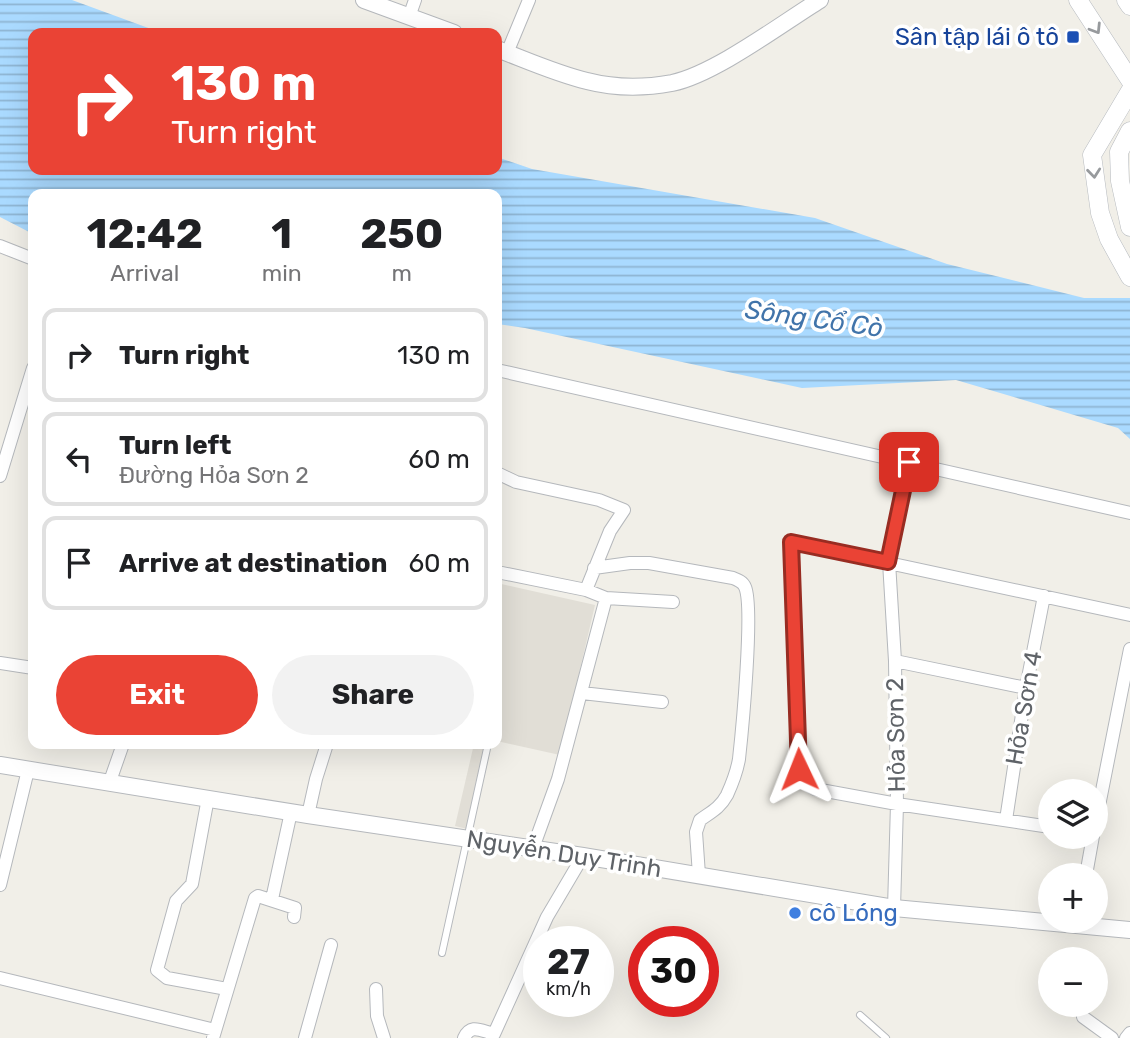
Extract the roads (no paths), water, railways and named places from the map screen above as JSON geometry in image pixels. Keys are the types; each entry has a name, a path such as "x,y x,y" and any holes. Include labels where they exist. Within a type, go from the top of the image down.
{"main road":[{"path":"1078,0 1130,80"},
{"path":"1126,0 1130,6"},
{"path":"1130,91 1092,155 1100,213 1109,239 1130,277"},
{"path":"1130,131 1119,152 1120,180 1130,227"}],"street":[{"path":"364,0 440,28"},
{"path":"409,17 415,0"},
{"path":"529,0 502,51 586,81 646,87 674,82 724,60 820,0"},
{"path":"0,246 28,257"},
{"path":"502,371 1130,513"},
{"path":"0,476 28,384"},
{"name":"Hỏa Sơn 2","path":"894,908 897,804 895,661 888,562 909,462"},
{"path":"502,475 516,482 599,499 624,510 610,531 586,590"},
{"path":"1038,825 815,789 802,781 799,769 791,542 1130,615"},
{"path":"594,568 630,563 658,564 733,578 740,581 746,589 747,640 738,761 730,788 721,804 713,813 700,820 696,832 699,875"},
{"path":"502,573 586,590 606,598 673,602"},
{"name":"Hỏa Sơn 4","path":"1006,820 1026,688 1044,596"},
{"path":"533,848 558,779 606,598"},
{"path":"1104,779 1130,649"},
{"path":"895,661 1026,688"},
{"path":"0,663 28,667"},
{"path":"582,692 662,702"},
{"path":"109,784 121,749"},
{"path":"309,815 325,749"},
{"name":"Nguyễn Duy Trinh","path":"0,765 533,848 894,908 1038,920"},
{"path":"0,885 28,770"},
{"path":"208,799 192,884 176,901 157,970 167,978 227,989"},
{"path":"272,899 291,812"},
{"path":"464,1038 472,1028 499,1036 547,917 583,856"},
{"path":"0,978 214,1034 255,898 258,896 272,899 295,908 294,917"},
{"name":"Nguyễn Duy Trinh","path":"1108,927 1130,930"},
{"path":"305,1038 331,945"},
{"path":"376,989 377,1016 384,1038"},
{"path":"1083,1017 1112,1038"},
{"path":"1126,1038 1130,1033"}],"lane":[{"path":"442,953 487,749"},
{"path":"860,1015 886,1038"}],"water":[{"name":"Sông Cổ Cò","path":"0,0 72,0 148,28 28,28 28,175 502,175 502,159 532,169 815,218 947,264 1084,298 1130,298 1130,439 1118,428 956,380 802,388 502,325 502,189 28,189 28,231 0,217"}],"place":[{"name":"Sân tập lái ô tô","path":"1073,37"},
{"name":"cô Lóng","path":"795,913"}]}
